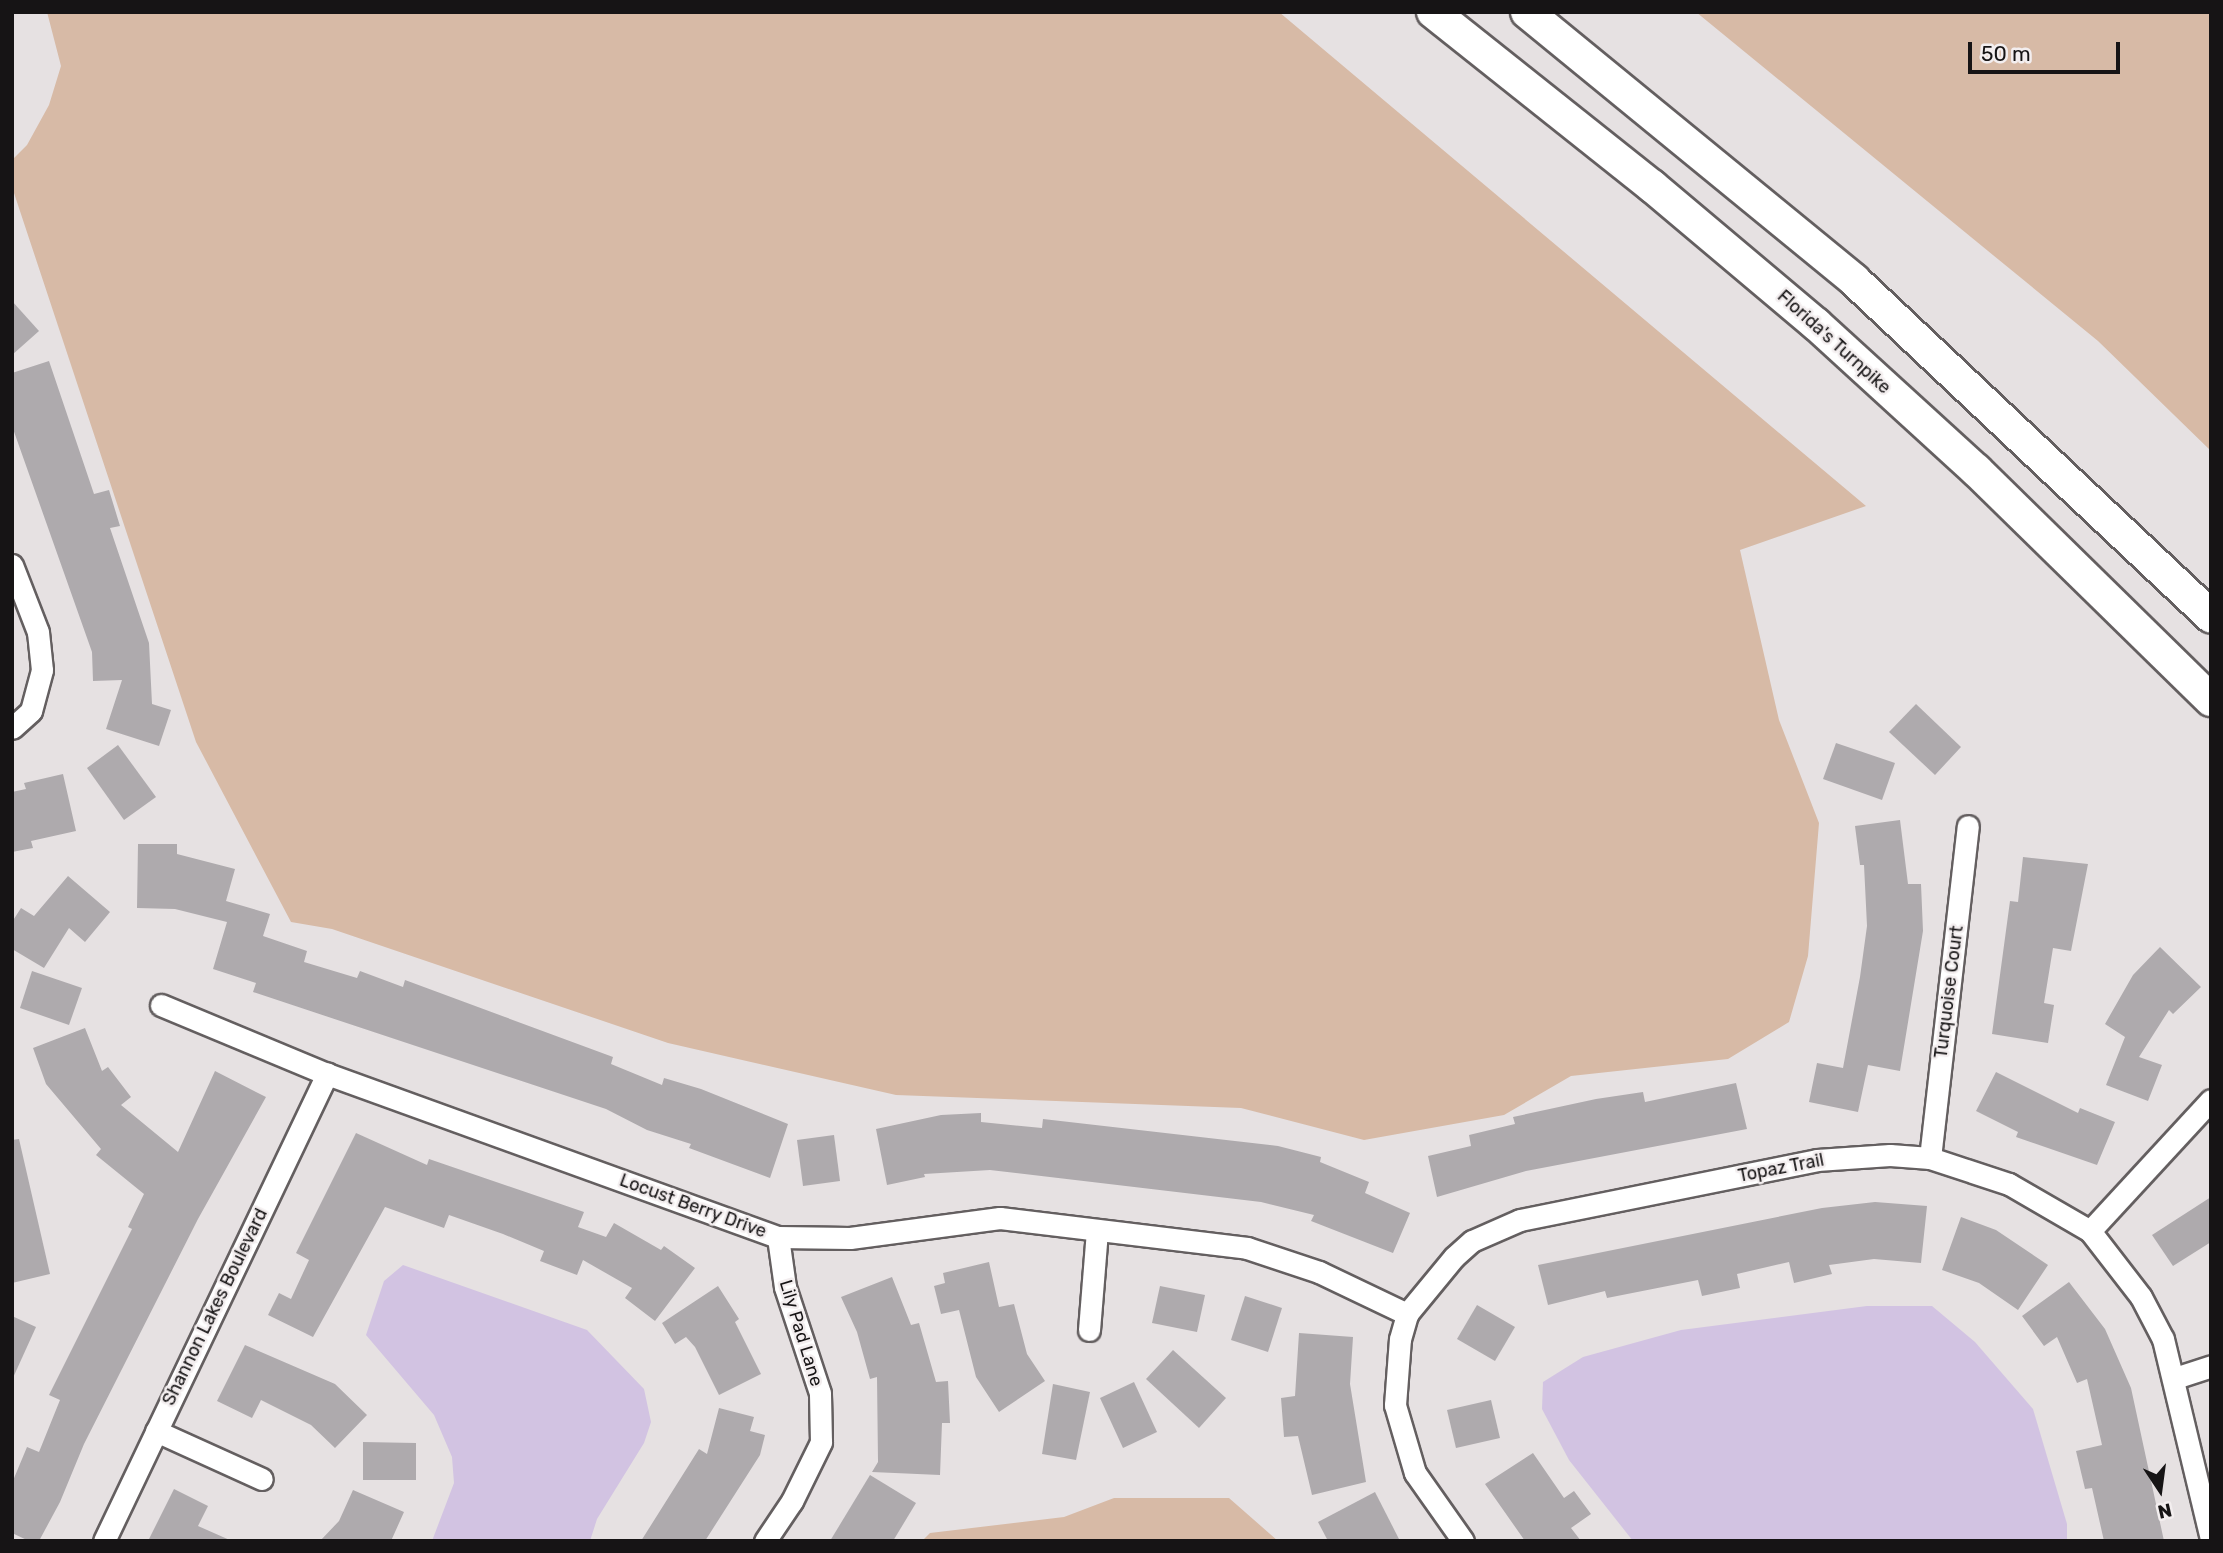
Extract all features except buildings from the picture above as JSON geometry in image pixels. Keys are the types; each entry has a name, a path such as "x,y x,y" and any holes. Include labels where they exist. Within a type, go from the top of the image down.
{"highway":[{"name":"Florida's Turnpike","path":"1433,12 1652,186 1816,324 1976,470 2211,700"},
{"path":"1527,12 1854,280 2016,428 2211,617"}],"street":[{"path":"12,565 38,632 42,670 31,711 12,728"},
{"name":"Turquoise Court","path":"1930,1158 1968,826"},
{"name":"Locust Berry Drive","path":"161,1005 327,1074 778,1237 850,1238 1000,1218 1247,1248 1319,1272 1407,1314"},
{"name":"Shannon Lakes Boulevard","path":"104,1541 327,1074"},
{"path":"2090,1231 2211,1100"},
{"name":"Topaz Trail","path":"1462,1541 1415,1473 1396,1421 1397,1360 1407,1314 1427,1285 1472,1241 1520,1220 1817,1160 1890,1155 1930,1158 2009,1184 2090,1231 2141,1297 2175,1378 2211,1539"},
{"path":"1089,1330 1097,1230"},
{"name":"Lily Pad Lane","path":"765,1541 792,1501 821,1442 820,1393 785,1287 778,1237"},
{"path":"2175,1378 2211,1366"},
{"path":"156,1431 262,1479"}],"shaded area":[{"path":"47,12 1279,12 1866,506 1740,550 1779,720 1819,823 1808,956 1789,1022 1728,1059 1571,1076 1504,1115 1364,1140 1241,1108 896,1095 668,1043 332,929 291,922 196,742 12,187 12,160 27,145 49,105 61,66"},
{"path":"1696,12 2211,12 2211,451 2098,341"},
{"path":"403,1265 587,1330 644,1389 651,1422 644,1443 597,1519 590,1541 432,1541 454,1483 452,1457 434,1415 366,1335 384,1281"},
{"path":"1867,1306 1932,1306 1975,1342 2033,1409 2067,1524 2067,1541 1633,1541 1569,1460 1542,1409 1543,1382 1583,1357 1681,1330"},
{"path":"1114,1498 1229,1498 1278,1541 922,1541 930,1533 1064,1517"}]}
